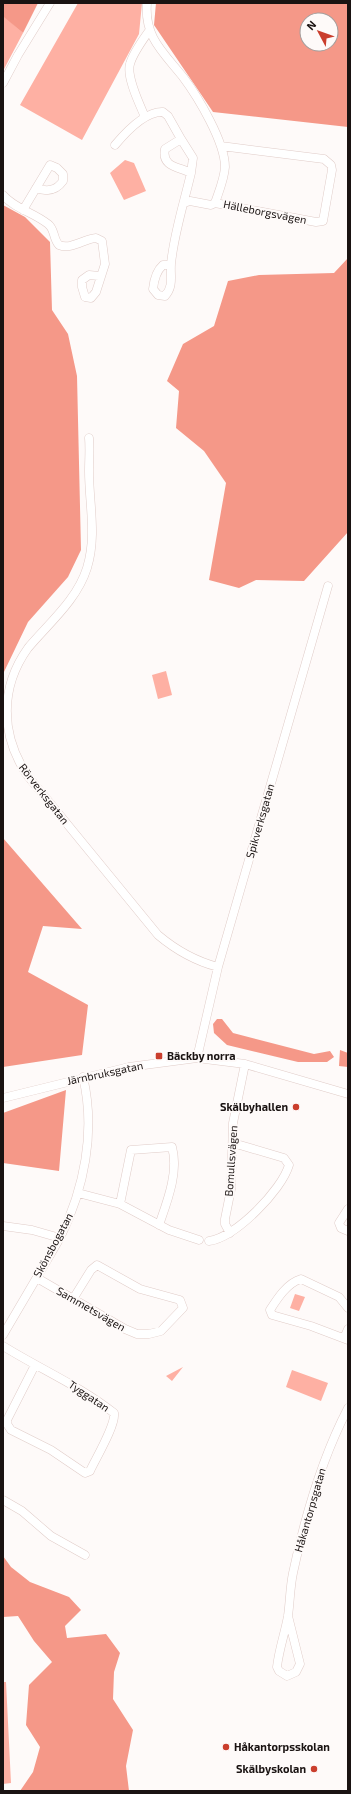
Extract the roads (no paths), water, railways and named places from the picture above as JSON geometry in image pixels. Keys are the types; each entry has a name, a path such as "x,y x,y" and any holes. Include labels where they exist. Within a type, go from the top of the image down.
{"street":[{"path":"3,83 18,55 50,3"},
{"name":"Hälleborgsvägen","path":"147,3 146,11 149,31 153,40 183,77 199,102 221,146 225,169 215,203 241,209 321,222 324,218 332,170 330,165 324,159 221,146"},
{"path":"146,117 132,84 129,67 135,53 149,31"},
{"path":"115,146 130,128 146,117 163,112 168,116 193,158 171,265"},
{"path":"181,139 168,146 164,153 173,167 191,173"},
{"path":"23,210 36,188"},
{"path":"3,195 9,202 47,223 52,230 57,243 64,247 93,238 102,241 104,264 100,276"},
{"path":"184,203 190,201 211,205 215,203"},
{"name":"Rörverksgatan","path":"89,438 92,537 87,568 82,582 73,597 27,650 14,670 5,704 7,728 10,741 15,754 27,775 158,935 181,953 201,962 218,967"},
{"name":"Spikverksgatan","path":"197,1058 218,967 328,586"},
{"name":"Järnbruksgatan","path":"3,1098 129,1066 197,1058 245,1064 348,1094"},
{"name":"Bomullsvägen","path":"230,1233 225,1224 225,1219 231,1189 233,1123 245,1064"},
{"name":"Skönsbogatan","path":"3,1335 60,1238 78,1193 88,1136 88,1101 83,1078"},
{"path":"209,1241 230,1233 247,1220 263,1204 285,1175 289,1165 284,1158 233,1143"},
{"path":"120,1204 131,1150 166,1146 172,1147 173,1165 171,1181 167,1203 159,1225"},
{"path":"78,1193 120,1204 169,1230 199,1240"},
{"path":"348,1209 339,1223 341,1228 348,1231"},
{"path":"3,1226 32,1230 60,1238"},
{"name":"Sammetsvägen","path":"37,1278 73,1299 125,1329 137,1334 149,1334 161,1331 183,1308 180,1300 140,1289 97,1265 91,1270 73,1299"},
{"path":"348,1308 339,1297 301,1279 294,1281 270,1310 272,1315 311,1326 346,1339 348,1330"},
{"name":"Tyggatan","path":"3,1346 73,1385 114,1413 115,1417 90,1471 84,1472 51,1450 11,1430 7,1424 35,1365"},
{"name":"Håkantorpsgatan","path":"288,1616 300,1664 296,1672 287,1676 279,1671 277,1667 288,1616 293,1575 311,1502 336,1431 348,1408"},
{"path":"3,1500 22,1512 51,1536 85,1555"}],"place":[{"name":"Bäckby norra","path":"159,1056"},
{"name":"Skälbyhallen","path":"296,1107"},
{"name":"Håkantorpsskolan","path":"226,1747"},
{"name":"Skälbyskolan","path":"314,1769"}]}
